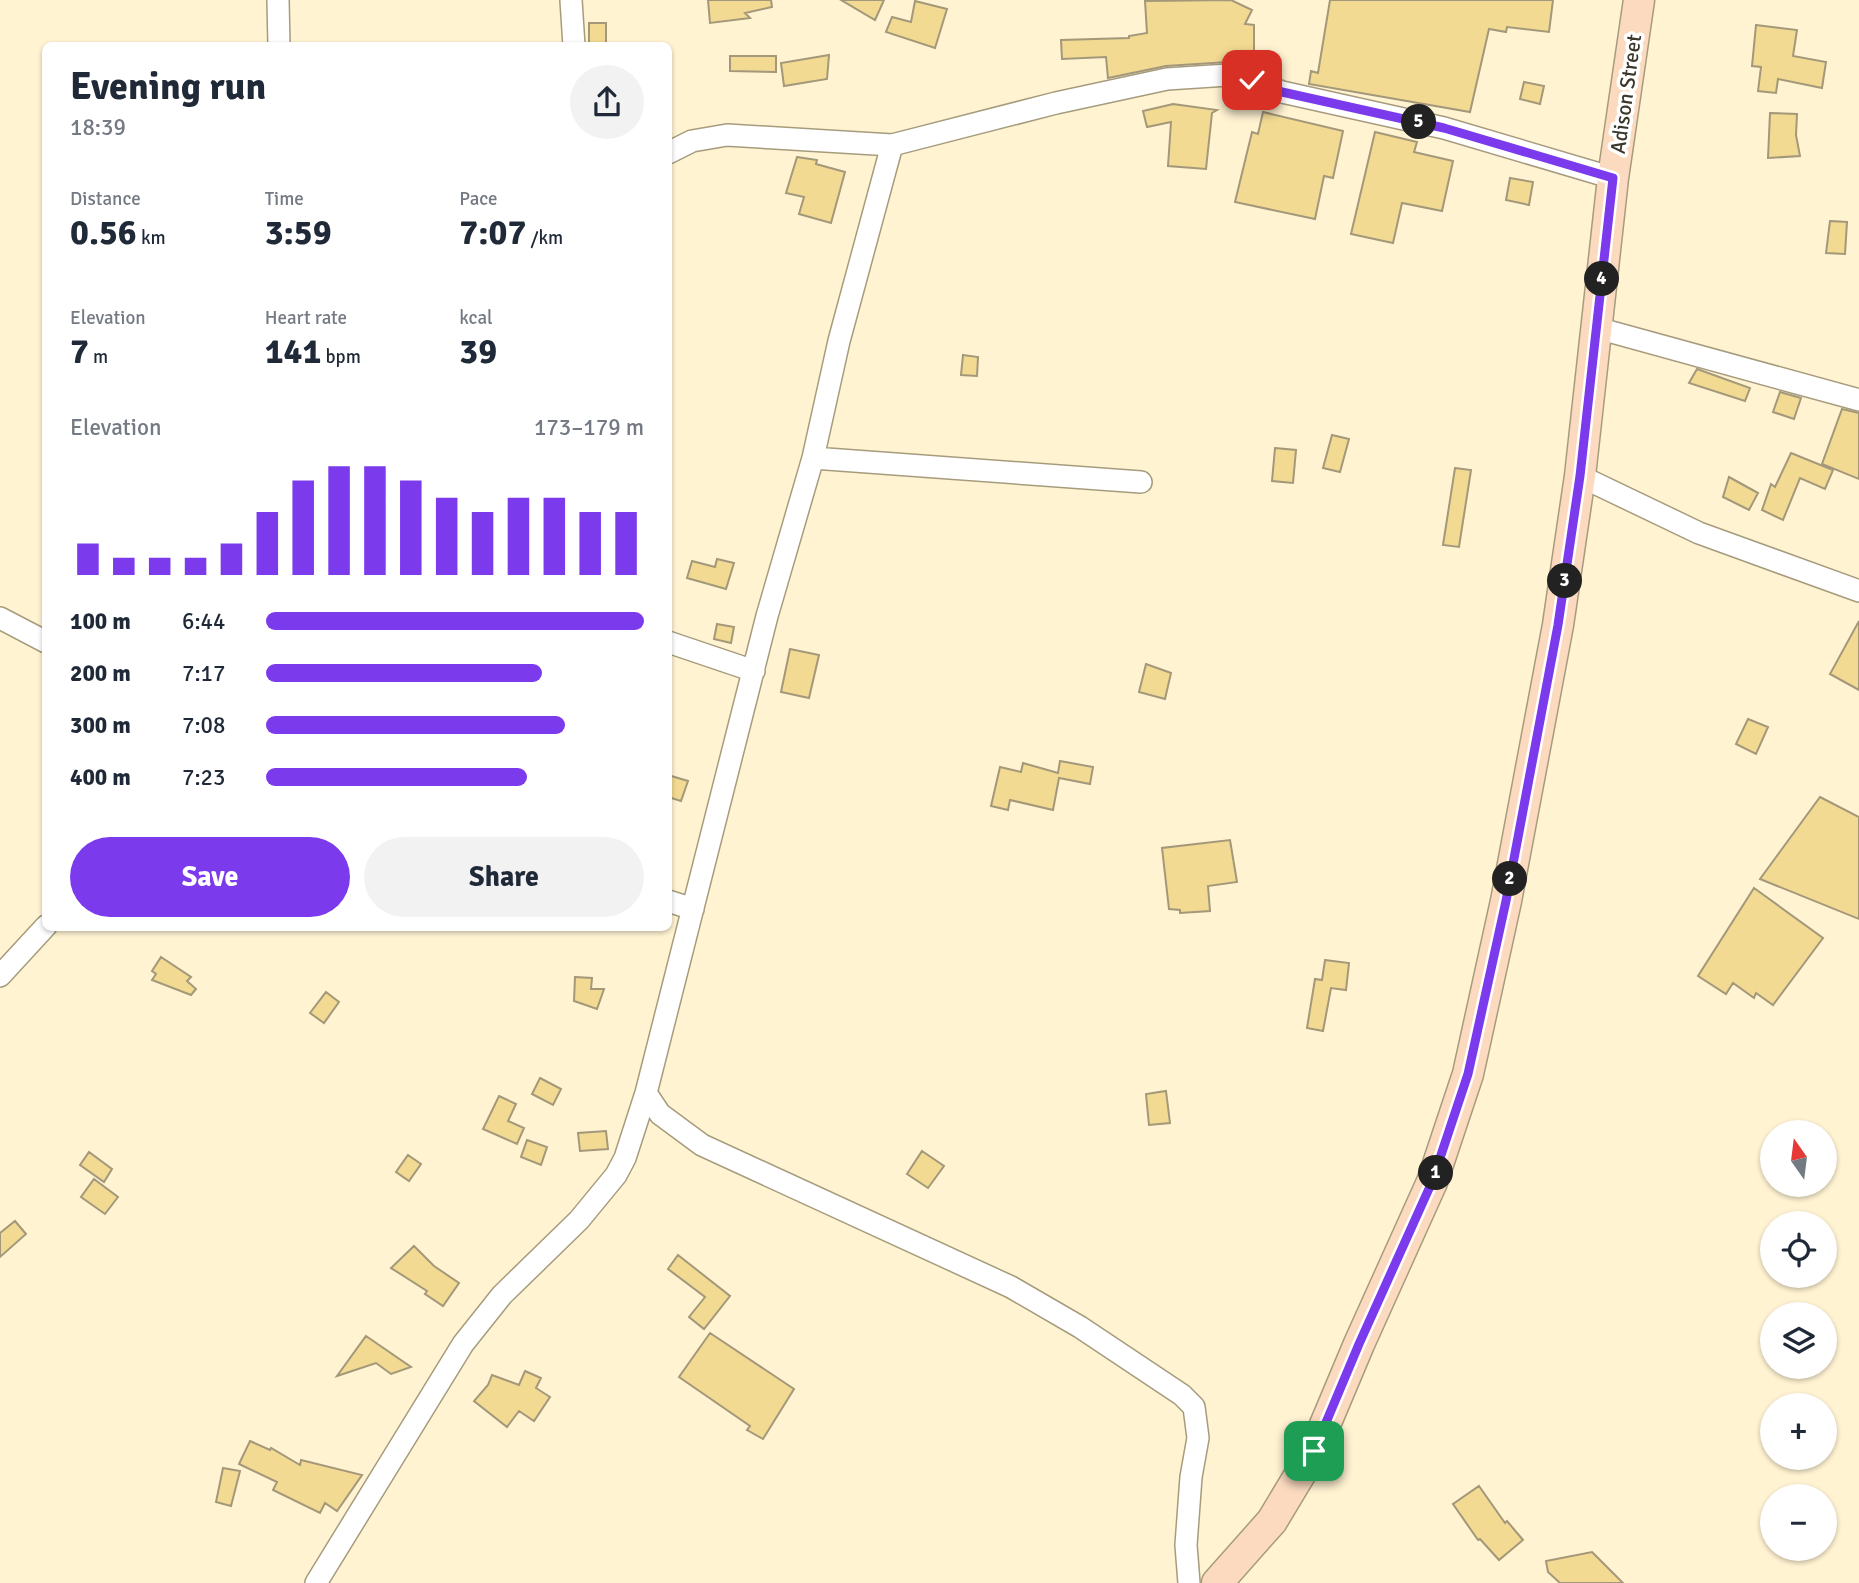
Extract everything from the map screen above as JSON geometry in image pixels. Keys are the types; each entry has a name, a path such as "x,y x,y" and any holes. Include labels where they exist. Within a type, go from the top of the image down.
{"street":[{"path":"278,0 279,42"},
{"path":"571,0 574,42"},
{"name":"Adison Street","path":"1217,1583 1272,1521 1314,1451 1432,1182 1468,1074 1522,822 1558,625 1580,476 1613,178 1639,0"},
{"path":"672,151 692,141 727,135 892,145 1056,103 1167,79 1228,75 1252,80 1282,92 1444,128 1613,178"},
{"path":"316,1583 463,1344 502,1296 579,1220 616,1175 625,1158 646,1093 754,671 813,458 839,341 892,145"},
{"path":"1597,328 1859,400"},
{"path":"813,458 1141,482"},
{"path":"1580,476 1699,533 1859,591"},
{"path":"0,618 42,640"},
{"path":"672,643 754,671"},
{"path":"672,902 693,909"},
{"path":"0,976 42,930"},
{"path":"646,1093 660,1114 702,1145 1011,1287 1080,1327 1182,1395 1194,1408 1198,1438 1191,1477 1186,1545 1189,1583"}],"building":[{"path":"708,0 771,0 772,7 745,13 750,18 710,23"},
{"path":"841,0 884,0 875,20"},
{"path":"1231,0 1252,10 1245,24 1254,25 1254,67 1228,62 1166,66 1108,78 1106,57 1062,59 1061,40 1129,38 1147,33 1145,1"},
{"path":"1330,0 1553,0 1549,32 1507,27 1506,32 1489,29 1470,112 1309,84 1311,71 1318,73"},
{"path":"915,1 947,9 935,48 886,32 892,17 911,22"},
{"path":"589,23 606,23 606,42 589,42"},
{"path":"1756,25 1797,30 1793,56 1826,62 1822,88 1778,79 1776,93 1758,91 1761,67 1752,66"},
{"path":"829,55 827,79 784,86 781,63"},
{"path":"730,56 776,56 776,72 730,71"},
{"path":"1524,82 1544,86 1540,104 1520,99"},
{"path":"1173,104 1217,110 1212,113 1206,169 1168,166 1171,122 1147,127 1143,111"},
{"path":"1263,112 1343,131 1333,178 1324,176 1315,219 1235,202 1252,132 1258,134"},
{"path":"1770,113 1797,114 1796,135 1800,156 1768,158"},
{"path":"1375,132 1417,142 1414,152 1453,161 1442,211 1402,203 1393,243 1351,234"},
{"path":"797,157 817,160 816,164 845,172 831,223 799,214 804,197 786,193"},
{"path":"1510,178 1533,182 1529,205 1506,200"},
{"path":"1830,221 1847,222 1845,254 1826,253"},
{"path":"963,355 978,357 977,376 961,375"},
{"path":"1697,369 1750,388 1745,401 1689,383"},
{"path":"1780,392 1801,398 1794,419 1773,412"},
{"path":"1842,409 1859,413 1859,479 1822,464"},
{"path":"1332,435 1349,439 1340,472 1323,468"},
{"path":"1275,448 1296,450 1293,483 1272,481"},
{"path":"1791,453 1833,470 1825,489 1800,478 1783,520 1762,510 1771,484 1775,487"},
{"path":"1455,468 1471,470 1459,547 1443,545"},
{"path":"1729,477 1758,493 1749,510 1723,497"},
{"path":"717,559 734,563 726,589 687,578 692,561 715,567"},
{"path":"1859,621 1859,690 1830,674"},
{"path":"717,624 734,627 731,643 714,639"},
{"path":"790,649 819,655 809,698 781,692"},
{"path":"1146,664 1171,673 1165,699 1139,692"},
{"path":"1748,719 1768,727 1756,754 1736,744"},
{"path":"1060,761 1093,767 1090,784 1059,778 1053,810 1010,800 1008,810 991,806 1000,767 1021,772 1023,763 1058,773"},
{"path":"672,776 688,781 681,801 672,798"},
{"path":"1820,797 1859,817 1859,919 1760,879"},
{"path":"1230,840 1237,882 1208,886 1210,911 1180,913 1180,910 1169,909 1162,848"},
{"path":"1754,888 1823,938 1773,1005 1756,993 1754,998 1733,983 1726,994 1698,976"},
{"path":"161,957 191,977 187,981 196,989 191,995 152,980 156,974 152,971"},
{"path":"1325,960 1349,963 1346,990 1331,988 1323,1031 1307,1028 1315,979 1322,980"},
{"path":"575,977 592,978 591,989 604,989 597,1009 574,1001"},
{"path":"326,992 339,1002 324,1023 310,1013"},
{"path":"540,1078 561,1089 553,1105 532,1094"},
{"path":"1166,1091 1170,1123 1149,1125 1146,1094"},
{"path":"499,1096 516,1104 508,1121 524,1128 517,1144 483,1129"},
{"path":"606,1131 608,1149 580,1151 578,1133"},
{"path":"527,1140 547,1147 541,1165 521,1157"},
{"path":"922,1151 944,1166 928,1188 907,1174"},
{"path":"89,1152 112,1169 104,1182 80,1165"},
{"path":"408,1155 421,1164 409,1181 396,1172"},
{"path":"94,1179 118,1197 105,1214 81,1197"},
{"path":"15,1221 26,1234 0,1257 0,1233"},
{"path":"414,1246 434,1266 459,1283 443,1306 425,1294 427,1291 391,1268"},
{"path":"678,1255 730,1296 704,1329 689,1317 705,1297 668,1269"},
{"path":"710,1333 794,1389 763,1439 747,1430 750,1426 679,1377"},
{"path":"366,1336 411,1367 391,1374 376,1363 337,1376"},
{"path":"525,1371 541,1378 536,1388 550,1397 534,1421 519,1411 507,1427 474,1401 488,1385 492,1375 519,1385"},
{"path":"250,1441 270,1450 271,1448 300,1465 301,1460 362,1475 337,1511 325,1503 320,1513 273,1490 277,1482 239,1464"},
{"path":"223,1468 240,1471 231,1506 216,1502"},
{"path":"1479,1486 1505,1523 1507,1521 1523,1540 1499,1560 1480,1539 1478,1540 1453,1504"},
{"path":"1592,1552 1623,1583 1560,1583 1548,1572 1546,1561"}],"route":[{"path":"1252,80 1282,92 1444,128 1613,178 1580,476 1558,625 1506,901 1468,1074 1432,1182 1314,1451"}]}
